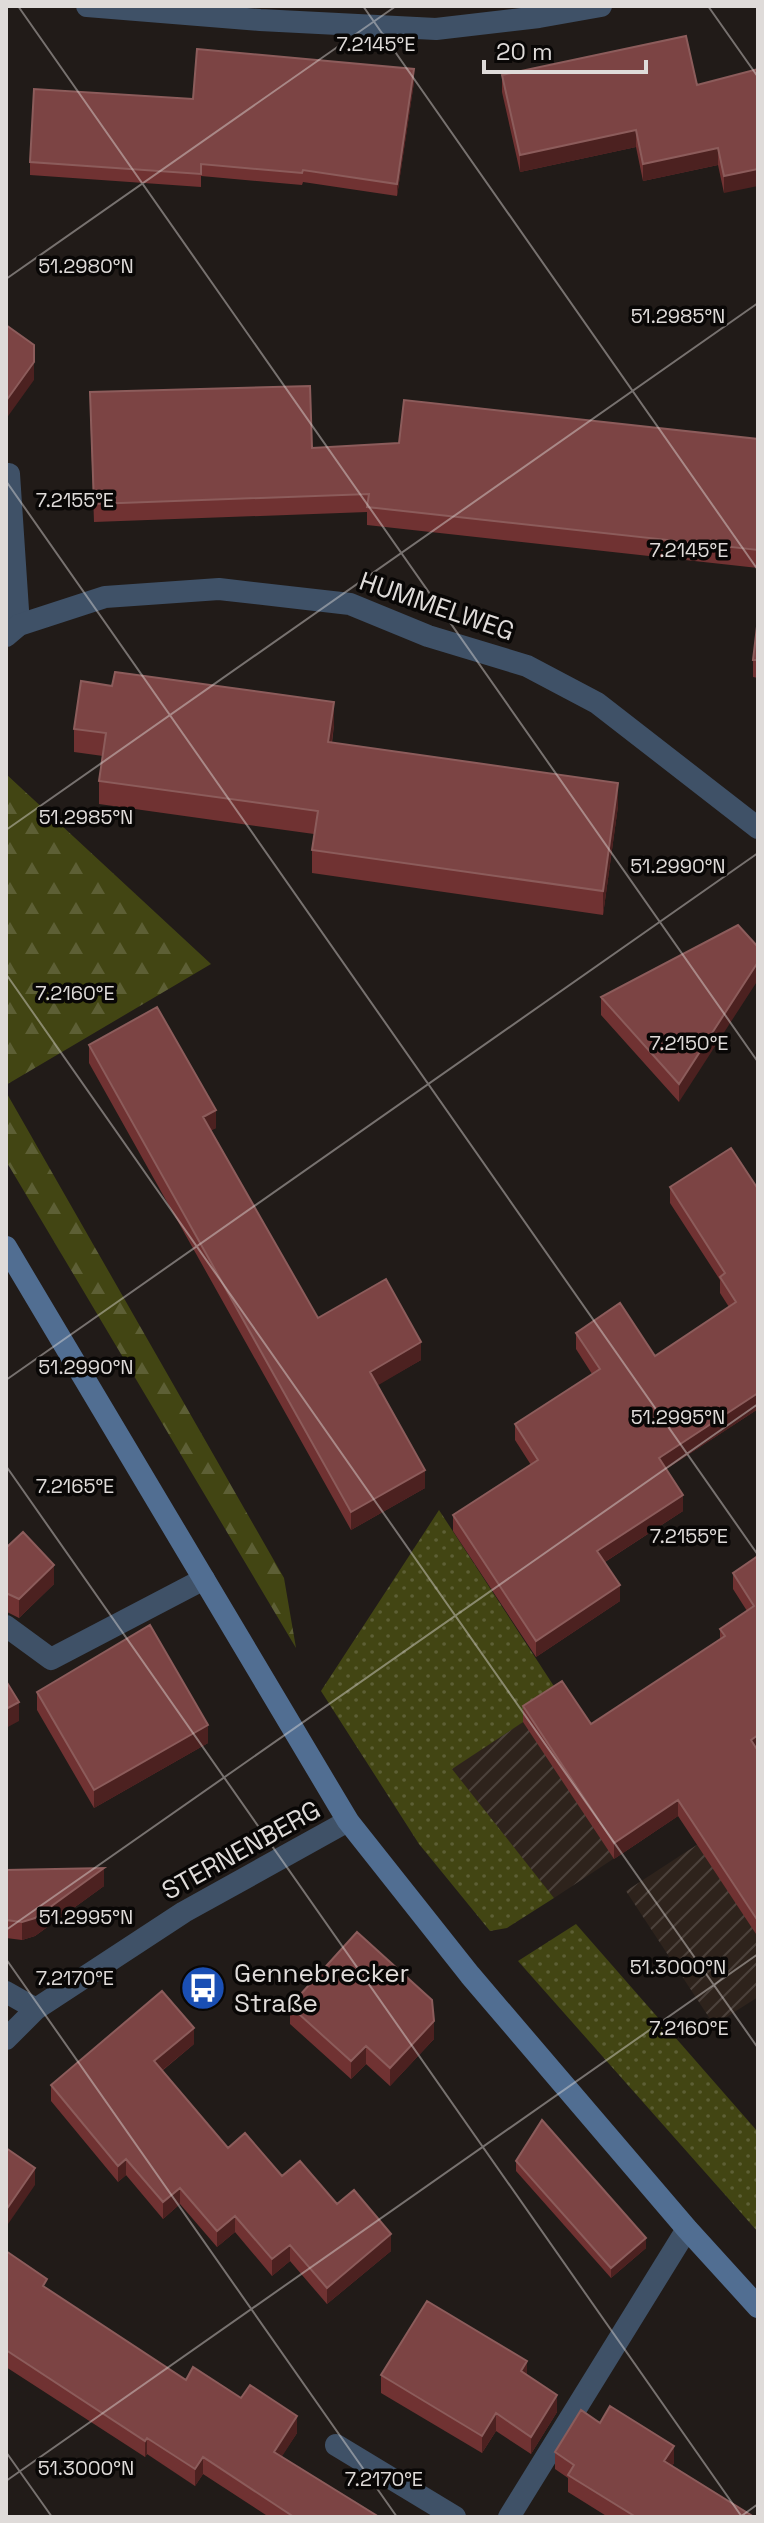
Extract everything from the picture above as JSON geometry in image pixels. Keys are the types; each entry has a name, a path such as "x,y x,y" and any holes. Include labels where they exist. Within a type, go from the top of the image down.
{"main road":[{"path":"6,1247 348,1821 470,1975 687,2229 758,2307"}],"street":[{"path":"87,6 260,20 436,29 601,6"},
{"path":"9,474 13,630"},
{"name":"HUMMELWEG","path":"13,630 105,597 219,589 350,604 428,636 527,666 597,703 758,828"},
{"path":"6,1626 51,1659 204,1579"},
{"name":"STERNENBERG","path":"6,2039 36,2009 184,1912 348,1821"},
{"path":"6,1992 36,2009"},
{"path":"509,2517 687,2229"},
{"path":"336,2445 455,2517"}],"shaded area":[{"path":"561,1697 651,1834 554,1898 451,1769"},
{"path":"758,1805 758,1997 714,2025 626,1891"}],"green space":[{"path":"6,774 211,964 6,1085"},
{"path":"6,1092 284,1578 296,1648 6,1161"},
{"path":"439,1510 561,1697 452,1769 554,1898 507,1928 490,1931 419,1844 321,1691"},
{"path":"576,1924 758,2132 758,2232 518,1961"}],"building":[{"path":"686,36 697,85 758,69 758,169 724,176 718,148 643,164 636,130 520,155 502,75"},
{"path":"197,49 414,69 397,184 303,170 302,173 201,164 201,174 30,162 34,89 193,99"},
{"path":"6,325 34,345 34,362 6,401"},
{"path":"310,386 312,448 399,443 404,400 758,439 758,550 367,507 369,494 94,504 90,392"},
{"path":"758,618 758,660 753,660"},
{"path":"115,672 334,702 328,742 618,783 603,891 312,850 318,811 99,781 106,733 74,729 81,681 112,686"},
{"path":"738,925 758,947 758,962 679,1084 601,997"},
{"path":"157,1007 216,1110 203,1117 318,1318 386,1279 421,1342 370,1372 425,1470 351,1512 89,1045"},
{"path":"731,1148 758,1189 758,1393 659,1458 683,1495 597,1551 620,1585 536,1641 453,1515 538,1460 515,1424 600,1369 576,1333 620,1303 655,1356 736,1302 720,1277 725,1273 670,1187"},
{"path":"23,1532 54,1565 19,1599 6,1593 6,1548"},
{"path":"758,1556 758,1735 751,1740 758,1751 758,1921 678,1800 614,1843 523,1706 562,1681 591,1724 725,1636 720,1629 754,1606 733,1573"},
{"path":"150,1625 208,1725 94,1790 37,1692"},
{"path":"6,1681 19,1702 6,1709"},
{"path":"104,1868 35,1918 22,1922 6,1920 6,1870"},
{"path":"357,1932 432,2000 434,2021 390,2068 366,2046 351,2061 290,2006"},
{"path":"162,1991 194,2028 154,2061 228,2148 245,2133 282,2176 300,2161 337,2204 354,2190 391,2234 327,2288 290,2245 272,2259 235,2216 217,2231 180,2188 163,2202 126,2159 118,2166 51,2085"},
{"path":"542,2120 646,2238 611,2268 516,2161"},
{"path":"6,2148 35,2168 6,2210"},
{"path":"6,2251 47,2279 43,2286 186,2380 193,2367 241,2398 250,2385 297,2416 274,2452 379,2517 294,2517 203,2457 195,2469 147,2438 145,2441 6,2350"},
{"path":"427,2301 527,2361 521,2371 557,2395 531,2437 496,2413 482,2436 381,2375"},
{"path":"610,2406 674,2446 664,2461 754,2517 636,2517 568,2475 574,2465 555,2452 581,2410 600,2423"}],"place":[{"name":"Gennebrecker Straße","path":"203,1988"}]}
